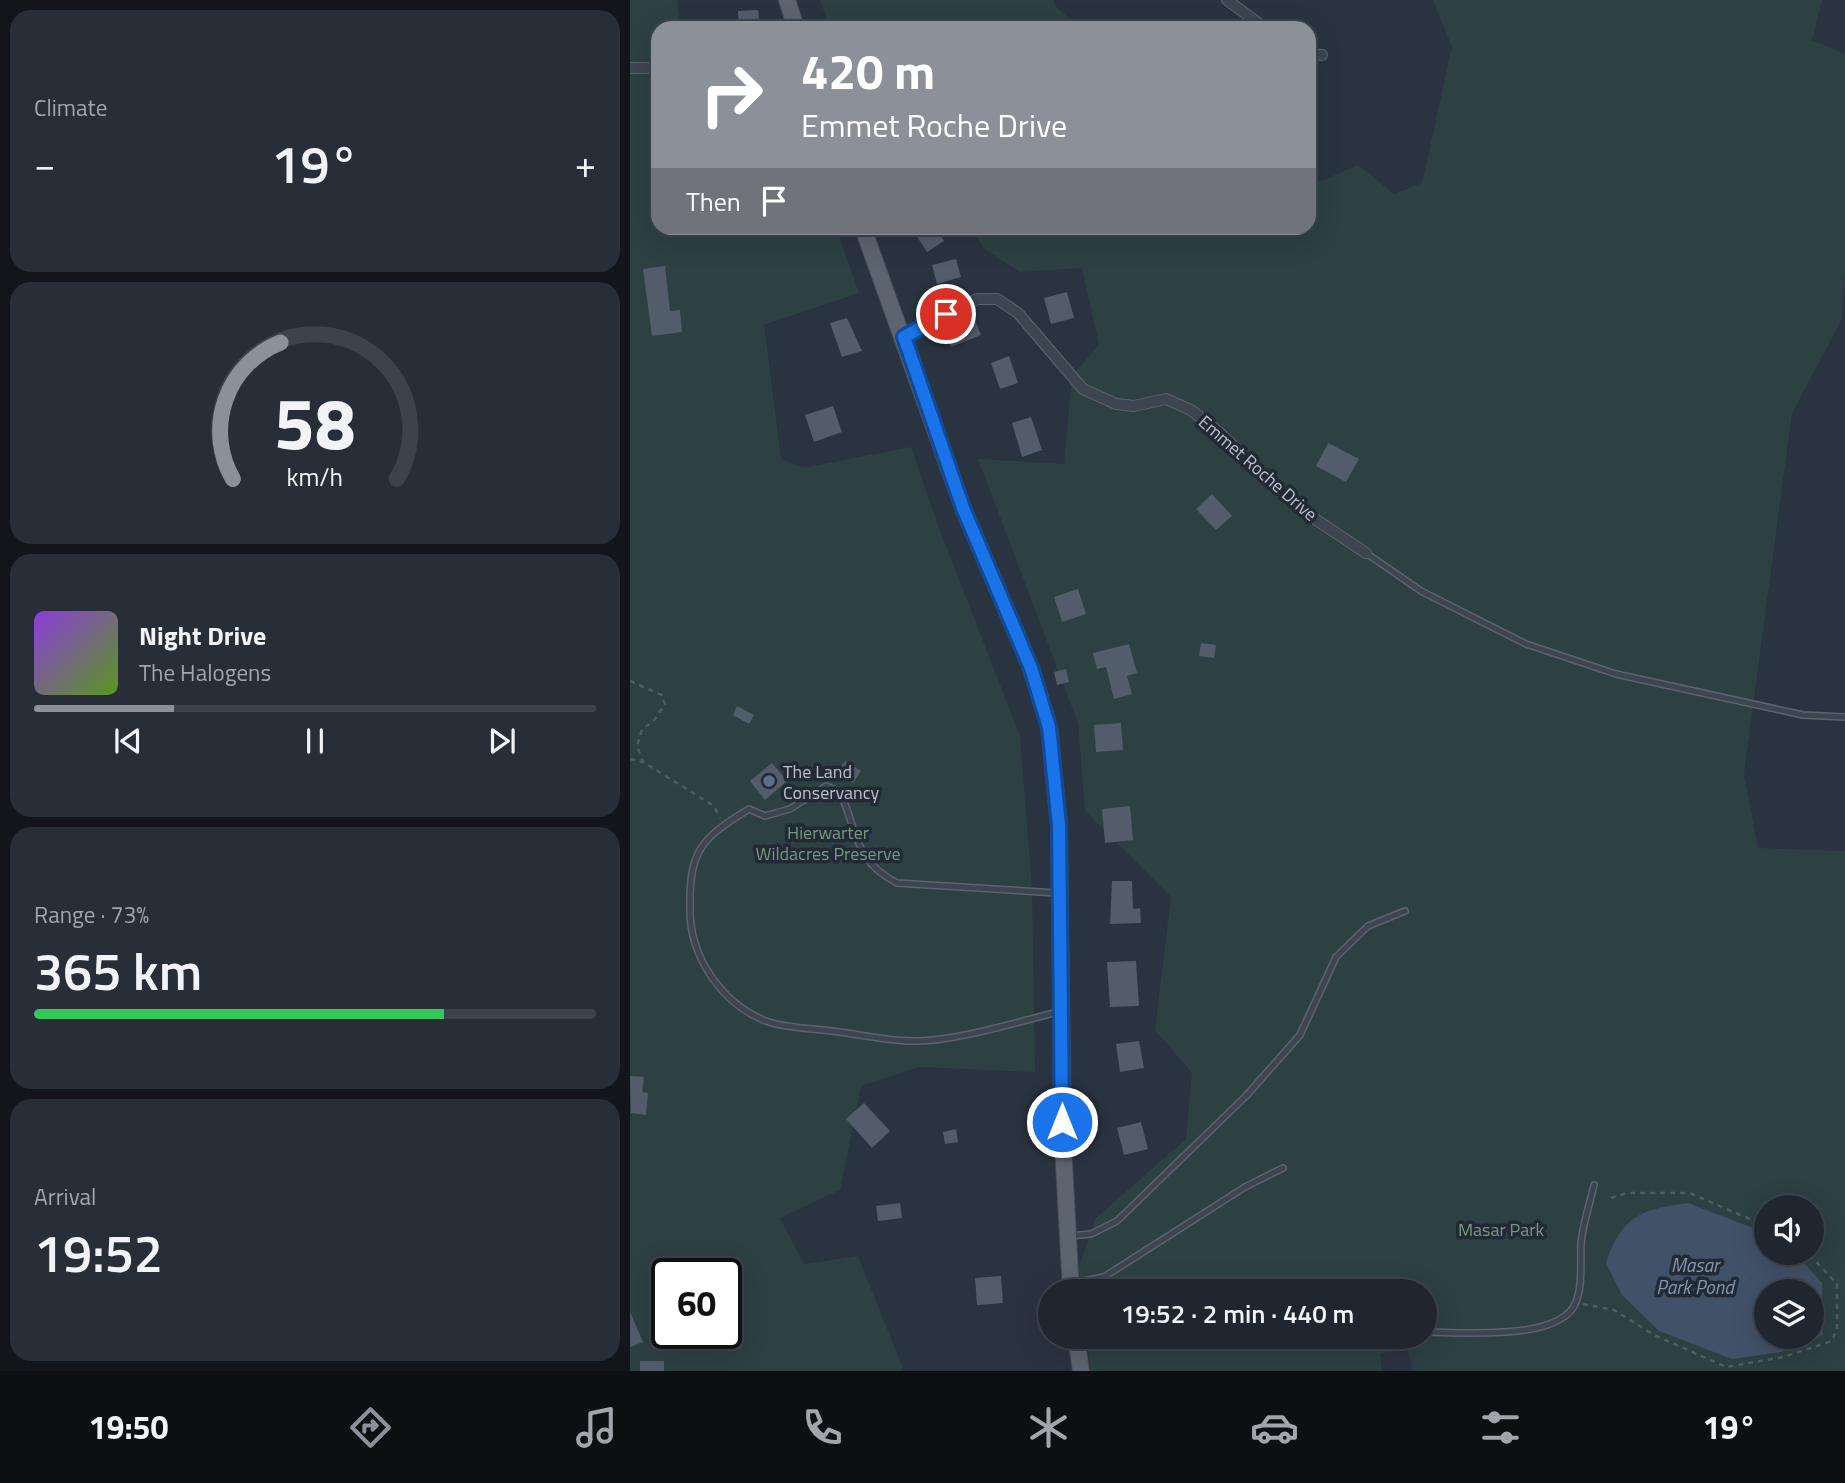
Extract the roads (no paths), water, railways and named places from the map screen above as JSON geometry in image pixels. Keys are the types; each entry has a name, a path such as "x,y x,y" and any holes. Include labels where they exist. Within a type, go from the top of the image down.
{"main road":[{"path":"787,0 794,21"},
{"path":"866,235 963,508 1042,701 1054,753 1061,893 1067,1237 1072,1279"},
{"path":"1082,1349 1082,1371"}],"street":[{"path":"1227,0 1256,21"},
{"path":"1316,55 1322,55"},
{"path":"630,68 651,68"},
{"name":"Emmet Roche Drive","path":"904,337 977,299 997,299 1018,313 1083,389 1116,404 1133,405 1166,399 1191,410 1222,435 1297,508 1366,553"}],"lane":[{"path":"1366,553 1421,591 1539,649 1628,677 1803,715 1845,717"},
{"path":"1061,893 897,883 877,873 860,853 852,818 840,792 827,786 790,809 765,816 749,809 724,824 699,846 689,888 690,926 707,973 738,1007 768,1022 888,1039 933,1040 1062,1012"},
{"path":"1067,1237 1091,1234 1117,1221 1246,1096 1300,1035 1336,957 1367,926 1405,911"},
{"path":"1095,1279 1104,1277 1245,1187 1283,1168"},
{"path":"1437,1332 1517,1332 1554,1323 1567,1314 1576,1302 1581,1240 1594,1185"}],"water":[{"name":"Masar Park Pond","path":"1688,1203 1754,1228 1754,1265 1806,1265 1818,1279 1754,1279 1754,1349 1788,1349 1732,1359 1659,1331 1622,1295 1606,1263 1612,1247 1619,1234 1635,1218 1657,1209"}],"place":[{"name":"The Land Conservancy","path":"769,781"}],"park label":[{"name":"Hierwarter Wildacres Preserve","path":"828,842"},
{"name":"Masar Park","path":"1501,1229"}]}
